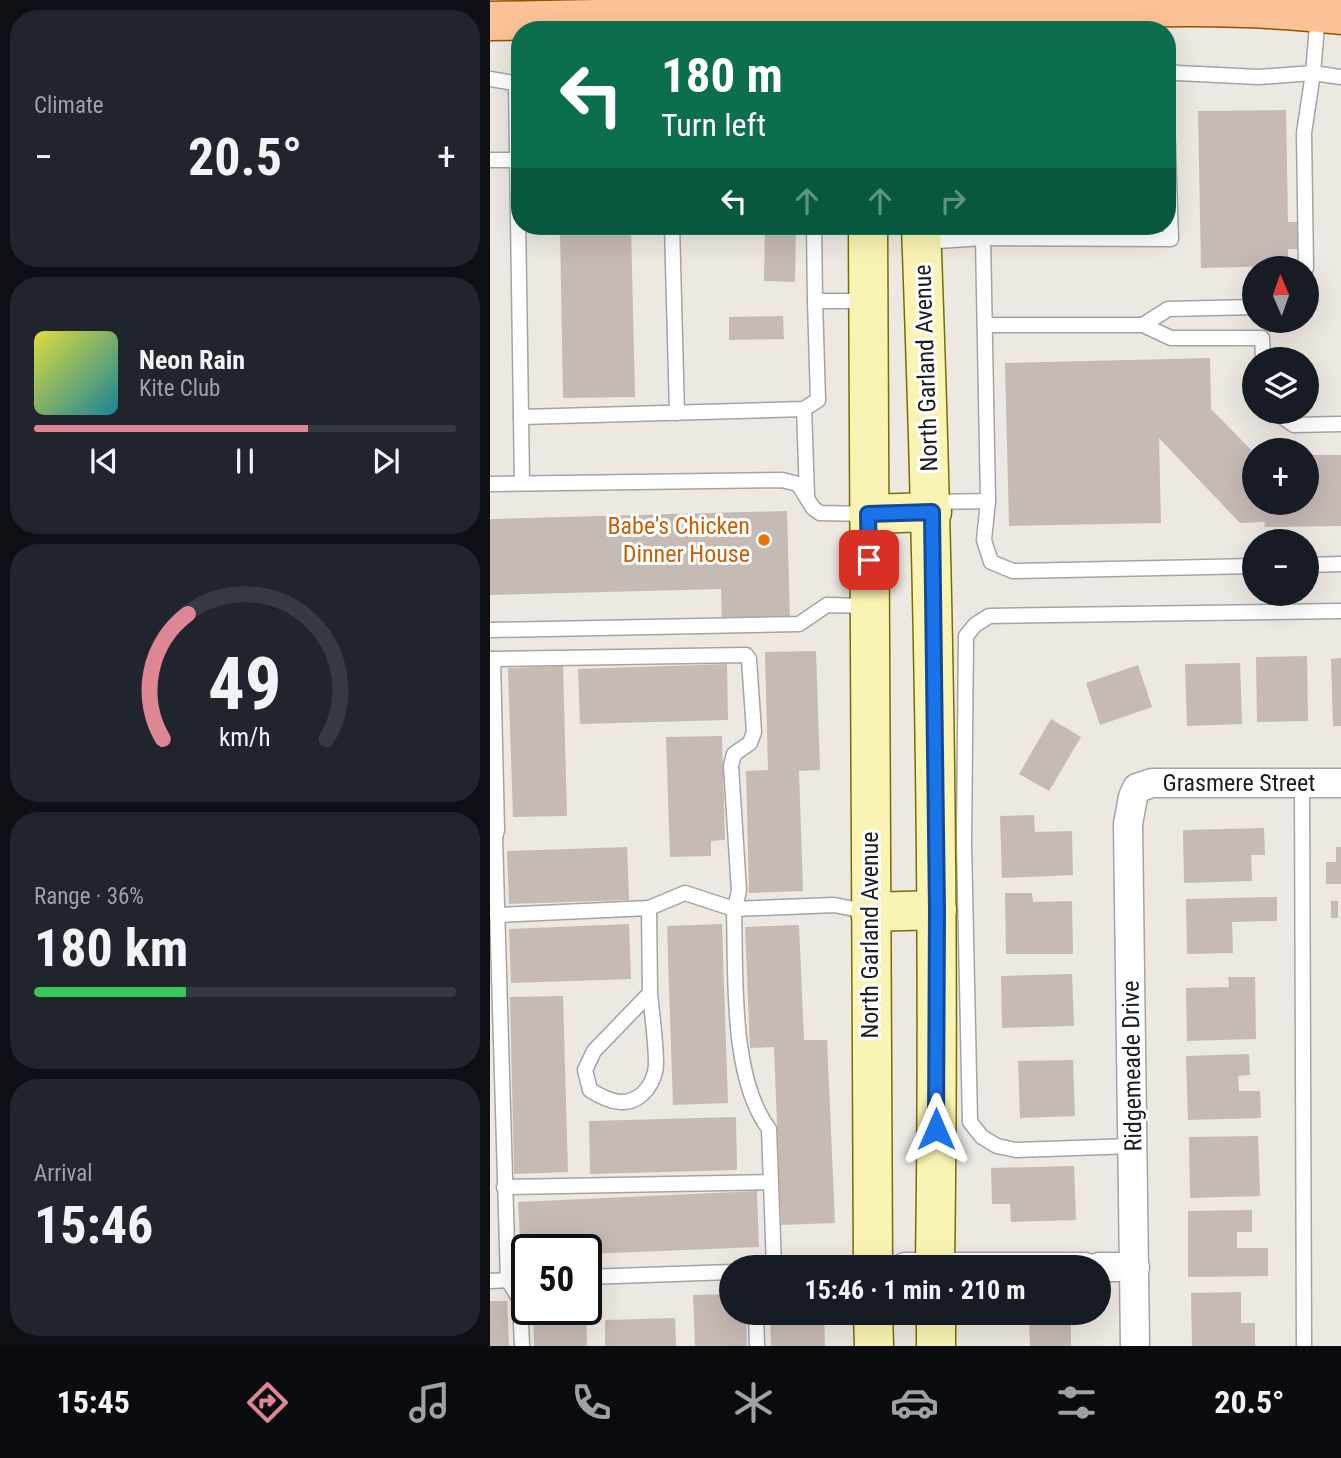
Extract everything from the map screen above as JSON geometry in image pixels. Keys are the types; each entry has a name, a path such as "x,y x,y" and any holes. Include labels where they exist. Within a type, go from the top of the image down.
{"main road":[{"path":"731,21 918,14 1069,18 1165,6 1330,14"},
{"path":"490,21 511,21"},
{"name":"North Garland Avenue","path":"868,235 873,1255"},
{"name":"North Garland Avenue","path":"921,235 931,507 937,910 935,1255"},
{"path":"868,514 931,507"},
{"path":"870,912 937,910"},
{"path":"873,1325 874,1346"},
{"path":"936,1325 936,1346"}],"street":[{"name":"Grasmere Street","path":"1138,788 1152,783 1341,783"},
{"name":"Ridgemeade Drive","path":"1135,1346 1128,824 1133,797 1138,788"},
{"path":"1111,1267 1135,1267"}],"lane":[{"path":"1306,256 1304,133 1313,73 1330,14"},
{"path":"1176,73 1259,77 1313,73 1341,77"},
{"path":"490,79 511,83"},
{"path":"490,160 511,160"},
{"path":"519,235 522,483"},
{"path":"671,235 677,413"},
{"path":"521,417 804,409 818,400 814,235"},
{"path":"983,235 988,501 984,541 991,562 1013,571 1242,566"},
{"path":"1064,235 1171,239 1171,235"},
{"path":"815,301 869,300"},
{"path":"1143,325 1168,309 1242,307"},
{"path":"985,325 1143,325 1171,338 1262,338 1262,347"},
{"path":"804,409 807,496"},
{"path":"1292,424 1341,424"},
{"path":"490,484 782,480 798,484 813,508 820,513 868,514"},
{"path":"931,507 988,501"},
{"path":"1319,565 1341,564"},
{"path":"490,630 799,624 827,605 869,606"},
{"path":"1133,1146 1016,1150 997,1146 982,1137 970,1122 964,844 966,636 975,625 989,616 1341,611"},
{"path":"522,1346 520,1300 508,1280 493,837 497,830 491,659 746,655 749,659 754,732 750,743 734,754 732,759 739,891 734,909 739,1049 758,1113 769,1129 774,1255"},
{"path":"1302,783 1304,1346"},
{"path":"497,915 649,908 685,892 734,909 834,905 870,912"},
{"path":"649,908 650,993 657,1067 649,1086 640,1096 631,1102 612,1102 590,1090 584,1070 594,1051 650,993"},
{"path":"505,1188 771,1182"},
{"path":"602,1276 719,1272"},
{"path":"490,1281 511,1280"},
{"path":"756,1325 757,1346"}],"building":[{"path":"1286,110 1288,222 1304,222 1305,249 1288,249 1288,256 1242,256 1242,267 1201,268 1198,111"},
{"path":"560,235 631,235 635,397 563,398"},
{"path":"765,235 796,235 795,282 764,281"},
{"path":"783,316 784,339 729,340 729,317"},
{"path":"1210,358 1211,409 1242,441 1242,515 1319,515 1319,455 1341,455 1341,526 1264,527 1265,522 1240,523 1159,438 1161,523 1009,526 1005,363"},
{"path":"787,511 790,620 722,622 721,589 490,595 490,519"},
{"path":"816,651 820,770 799,771 803,891 749,893 746,771 768,770 765,652"},
{"path":"1307,656 1308,721 1257,722 1256,657"},
{"path":"1341,658 1341,726 1333,726 1331,659"},
{"path":"1240,663 1242,724 1187,726 1185,664"},
{"path":"727,664 728,720 580,724 578,669"},
{"path":"1138,665 1152,707 1100,725 1086,683"},
{"path":"563,666 567,816 513,817 508,668"},
{"path":"1051,719 1081,737 1049,791 1019,774"},
{"path":"722,736 725,840 711,841 711,856 670,857 666,737"},
{"path":"1034,815 1035,832 1072,831 1073,875 1002,878 1000,816"},
{"path":"1264,828 1265,855 1251,855 1252,881 1184,883 1183,830"},
{"path":"627,847 629,900 509,904 507,851"},
{"path":"1336,847 1341,847 1341,884 1326,884 1326,862 1336,862"},
{"path":"1005,893 1032,893 1033,902 1072,901 1073,954 1006,954"},
{"path":"1277,897 1277,921 1232,922 1233,953 1187,954 1186,899"},
{"path":"1331,901 1338,901 1338,918 1331,918"},
{"path":"629,924 631,979 511,983 509,929"},
{"path":"722,924 728,1103 673,1105 667,926"},
{"path":"799,925 804,1040 827,1040 835,1223 781,1225 774,1047 750,1048 745,927"},
{"path":"1072,974 1074,1026 1002,1028 1001,976"},
{"path":"1228,977 1255,977 1256,1039 1187,1041 1186,988 1229,987"},
{"path":"563,996 568,1172 514,1174 510,997"},
{"path":"1249,1054 1250,1075 1238,1076 1239,1091 1260,1091 1261,1118 1188,1120 1186,1056"},
{"path":"1073,1060 1075,1116 1020,1118 1018,1061"},
{"path":"736,1117 737,1170 590,1174 589,1121"},
{"path":"1258,1136 1260,1196 1190,1198 1189,1137"},
{"path":"1074,1166 1076,1220 1011,1222 1010,1204 992,1204 991,1168"},
{"path":"757,1191 759,1247 602,1253 602,1234 520,1234 518,1202"},
{"path":"1252,1210 1252,1232 1237,1232 1237,1248 1268,1248 1268,1276 1188,1277 1188,1211"},
{"path":"1241,1292 1241,1323 1255,1323 1255,1346 1192,1346 1191,1293"},
{"path":"719,1294 719,1325 746,1325 747,1346 695,1346 693,1295"},
{"path":"490,1301 507,1301 509,1346 490,1346"},
{"path":"675,1318 676,1346 605,1346 605,1320"},
{"path":"533,1325 586,1325 587,1346 534,1346"},
{"path":"770,1325 824,1325 825,1346 771,1346"},
{"path":"1029,1325 1071,1325 1071,1346 1030,1346"}],"place":[{"name":"Babe's Chicken Dinner House","path":"764,540"}],"route":[{"path":"869,560 868,514 932,512 937,910 936,1129"}]}
